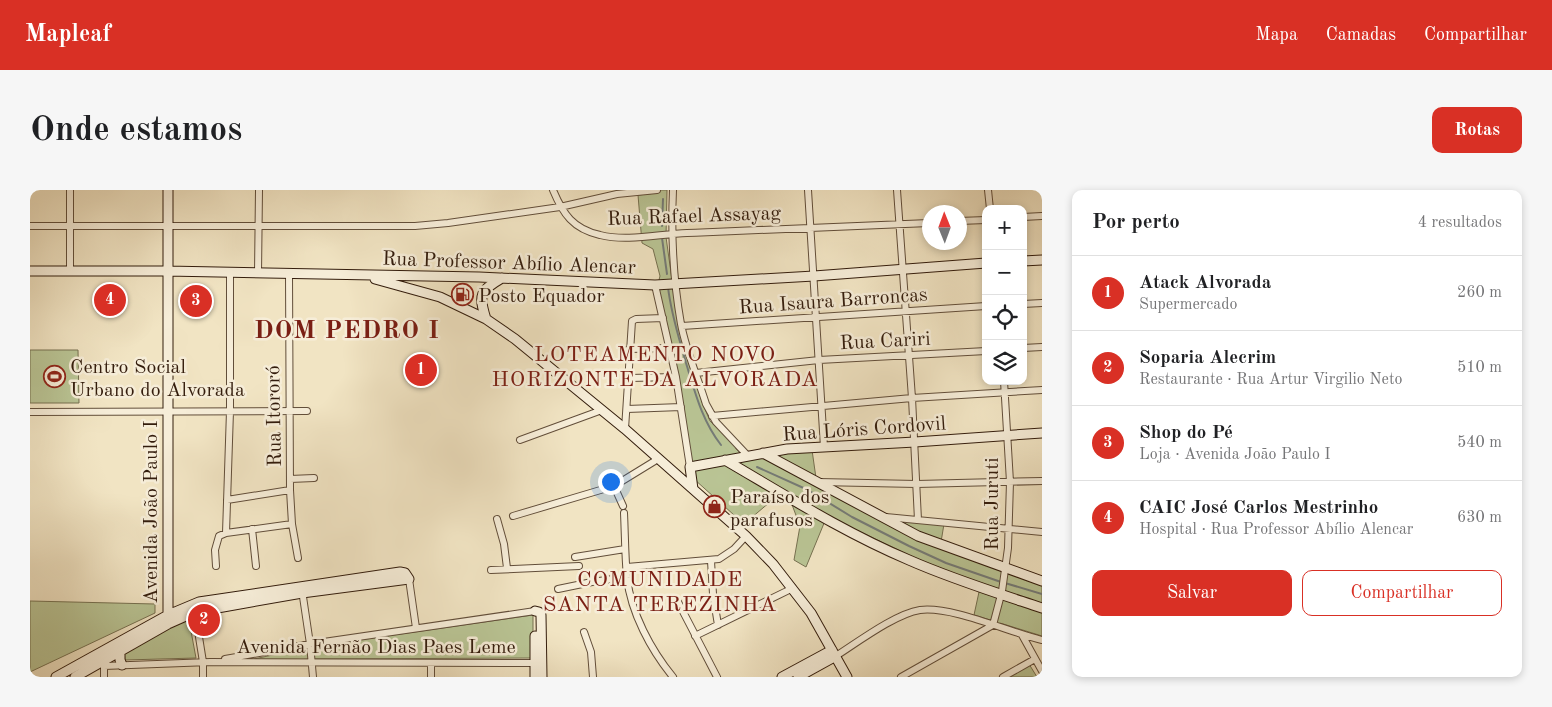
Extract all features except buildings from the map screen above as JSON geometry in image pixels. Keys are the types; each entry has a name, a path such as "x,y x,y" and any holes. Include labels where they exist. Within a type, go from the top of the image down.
{"street":[{"path":"70,190 70,272"},
{"name":"Avenida João Paulo I","path":"168,190 168,624"},
{"path":"258,273 259,190"},
{"path":"553,190 560,207"},
{"path":"30,226 416,226 448,224 560,207 617,194 657,190"},
{"path":"673,190 672,233 675,284 682,326 706,404 712,416 748,456"},
{"path":"808,190 824,447"},
{"path":"897,190 912,398 918,520"},
{"path":"988,190 990,205"},
{"name":"Rua Rafael Assayag","path":"560,207 567,217 580,228 598,235 621,238 672,233 922,223"},
{"path":"1027,217 1042,216"},
{"path":"967,221 982,220"},
{"path":"1027,261 1042,260"},
{"name":"Rua Professor Abílio Alencar","path":"30,271 167,271 479,277 655,285 814,276 982,263"},
{"path":"226,533 230,411 230,273"},
{"name":"Rua Itororó","path":"289,274 288,411 290,490 292,524 298,558"},
{"path":"358,275 412,288 458,304 486,319 515,339 602,410 746,536 773,564 809,610 847,677"},
{"path":"412,288 411,282 416,276"},
{"path":"479,277 486,288"},
{"path":"458,304 475,304 480,301 486,288 502,278"},
{"path":"655,285 676,376 693,489"},
{"path":"480,301 486,319"},
{"path":"1027,304 1042,303"},
{"name":"Rua Isaura Barroncas","path":"682,326 982,306"},
{"path":"625,429 632,321 636,319 663,318"},
{"path":"1027,348 1042,347"},
{"path":"629,349 669,348"},
{"name":"Rua Cariri","path":"696,372 819,360 982,351"},
{"path":"629,378 676,376"},
{"name":"Rua Juruti","path":"993,625 1006,571 1009,529 1010,482 1004,385"},
{"path":"712,416 822,405 1042,390"},
{"path":"627,409 681,407"},
{"path":"520,440 602,410"},
{"path":"30,412 307,411"},
{"name":"Rua Lóris Cordovil","path":"690,467 787,449 1042,433"},
{"path":"787,449 784,460 789,467"},
{"path":"763,452 913,534 1006,571 1042,581"},
{"path":"513,516 614,486 658,459"},
{"path":"725,460 843,527 908,560 1002,592 1042,608"},
{"path":"290,479 314,478"},
{"path":"818,482 917,484 1042,481"},
{"path":"838,493 844,482"},
{"path":"614,486 623,509 627,577 637,617 663,665 674,677"},
{"path":"227,500 290,490"},
{"path":"882,518 1042,532"},
{"path":"497,519 504,544 506,568"},
{"path":"216,566 216,540 218,536 226,533 292,524"},
{"path":"252,529 256,566"},
{"path":"627,567 719,559 734,549 746,536"},
{"path":"576,556 625,549"},
{"path":"711,561 713,594 718,625"},
{"path":"491,570 579,566"},
{"path":"558,589 627,577"},
{"path":"56,677 168,615 302,590 409,579 416,628"},
{"path":"695,636 792,588"},
{"path":"302,590 313,677"},
{"path":"678,602 717,677"},
{"path":"75,677 104,663 119,652 192,609"},
{"path":"192,609 206,662 203,677"},
{"path":"782,677 834,653 899,617 920,610 948,612 1042,640"},
{"path":"535,611 541,615 536,677"},
{"name":"Avenida Fernão Dias Paes Leme","path":"206,662 310,644 535,611"},
{"path":"901,677 993,625"},
{"path":"584,632 591,652 593,677"},
{"path":"1022,635 1042,671"},
{"path":"121,640 119,652 122,665"},
{"path":"103,650 104,677"},
{"path":"798,677 834,653"},
{"path":"1003,677 1035,659"},
{"name":"Avenida Fernão Dias Paes Leme","path":"104,663 122,665 206,662 538,663"},
{"path":"538,663 542,677"},
{"path":"431,664 431,677"}],"green space":[{"path":"657,190 667,190 666,237 678,323 702,402 710,421 745,457 812,450 817,485 894,519 944,524 940,548 1042,584 1042,636 974,615 979,592 978,584 913,557 827,516 806,567 794,560 800,526 791,502 783,491 744,524 694,479 657,288 660,276 653,249 642,243 638,195 656,193"},
{"name":"Centro Social Urbano do Alvorada","path":"30,350 78,350 79,403 30,403"},
{"path":"30,601 155,604 155,613 30,672"},
{"path":"188,615 196,658 125,660 124,650"},
{"path":"533,615 533,658 314,659 240,662 310,647"},
{"path":"1029,664 1037,677 1005,677"}],"waterway":[{"path":"662,226 663,199"},
{"path":"662,238 667,274"},
{"path":"668,287 671,307 696,395 704,416 721,445"},
{"path":"757,467 808,490 852,517 909,546 946,563 1001,582"},
{"path":"1005,583 1042,594"}],"place":[{"name":"Posto Equador","path":"462,295"},
{"name":"CAIC José Carlos Mestrinho","path":"110,300"},
{"name":"Shop do Pé","path":"196,301"},
{"name":"Atack Alvorada","path":"421,370"},
{"name":"Centro Social Urbano do Alvorada","path":"54,377"},
{"name":"Paraíso dos parafusos","path":"714,507"},
{"name":"Soparia Alecrim","path":"204,620"}],"district":[{"name":"DOM PEDRO I","path":"347,329"},
{"name":"LOTEAMENTO NOVO HORIZONTE DA ALVORADA","path":"655,366"},
{"name":"COMUNIDADE SANTA TEREZINHA","path":"660,590"}]}
